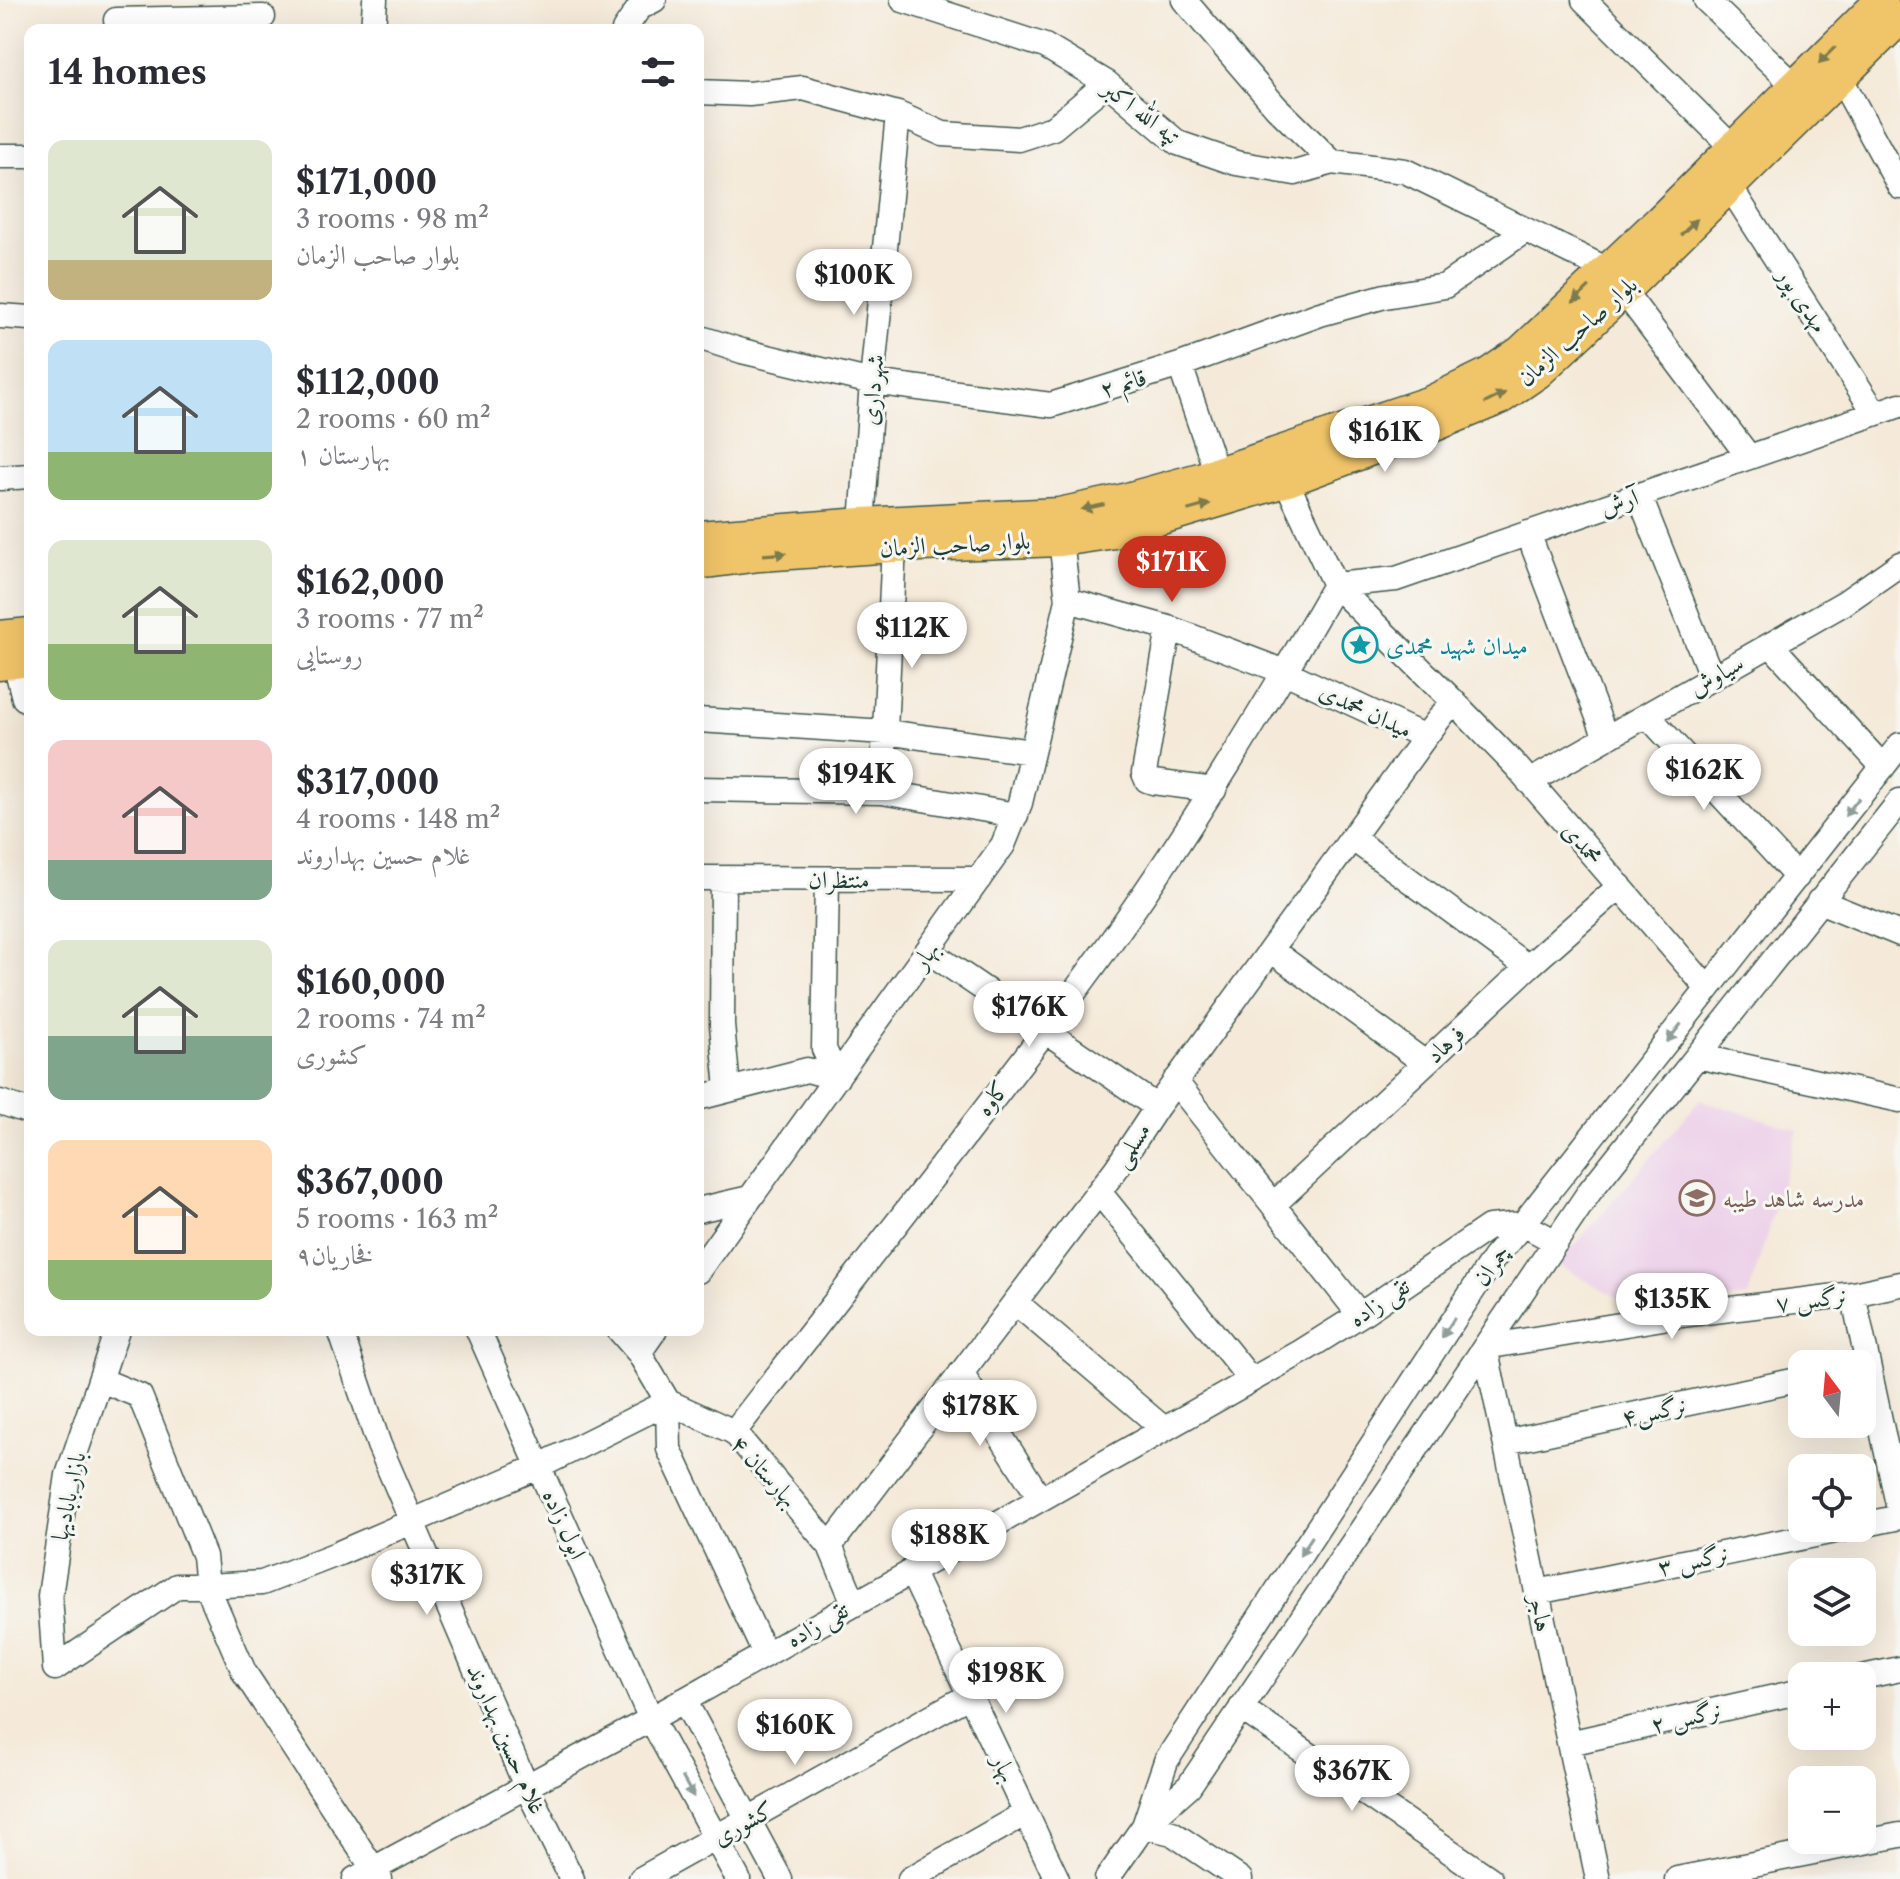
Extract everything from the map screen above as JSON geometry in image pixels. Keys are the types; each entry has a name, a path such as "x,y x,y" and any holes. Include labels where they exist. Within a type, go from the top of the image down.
{"main road":[{"name":"بلوار صاحب الزمان","path":"1616,280 1730,187 1841,79 1884,5"},
{"name":"بلوار صاحب الزمان","path":"704,562 760,555 894,546 1061,540 1115,532 1280,468 1425,429 1500,398 1538,372 1733,148 1884,5"},
{"name":"بلوار صاحب الزمان","path":"704,537 862,524 1059,514 1217,474 1280,468"}],"street":[{"path":"373,24 375,0"},
{"path":"628,24 639,8 654,0"},
{"name":"تپه الله اکبر","path":"903,0 1045,46 1107,83 1178,143 1236,163 1295,173 1332,162 1405,171 1526,230 1616,280"},
{"path":"1184,0 1276,107 1332,162"},
{"path":"1584,0 1733,148"},
{"path":"1706,0 1795,86"},
{"path":"116,17 263,16"},
{"path":"1841,79 1899,181"},
{"path":"704,92 749,94 803,88 898,114 943,134 1019,139 1053,128 1107,83"},
{"name":"شهرداری","path":"862,524 872,382 898,114"},
{"path":"0,156 24,156"},
{"name":"مهدی پور","path":"1730,187 1875,413"},
{"name":"قائم ۲","path":"704,339 872,382 1051,405 1180,365 1320,314 1385,296 1445,286 1526,230"},
{"path":"1616,280 1749,457"},
{"path":"0,316 24,318"},
{"path":"1180,365 1217,474"},
{"name":"آرش","path":"1335,585 1396,579 1900,405"},
{"path":"1280,468 1335,585 1453,701"},
{"path":"0,478 24,476"},
{"path":"1639,495 1712,678"},
{"path":"1528,533 1606,738"},
{"name":"بهار","path":"704,1263 1003,845 1016,815 1068,600 1061,540"},
{"path":"882,792 894,546"},
{"name":"سیاوش","path":"1529,782 1844,603 1900,564"},
{"path":"1285,672 1335,585"},
{"name":"میدان محمدی","path":"1068,600 1169,628 1285,672 1425,737 1453,701"},
{"path":"1169,628 1144,773 1147,780 1153,782 1214,790"},
{"path":"1771,645 1883,767"},
{"path":"15,652 24,698"},
{"name":"کاوه","path":"734,1432 1079,987 1214,790 1285,672"},
{"name":"محمدی","path":"1453,701 1529,782 1708,989"},
{"path":"1647,715 1797,877"},
{"path":"704,720 885,732 1032,752"},
{"name":"مسلمی","path":"830,1546 1099,1192 1175,1081 1425,737"},
{"name":"چمران","path":"1144,1826 1166,1761 1494,1258 1900,745"},
{"path":"704,789 882,792 1016,815"},
{"name":"چمران","path":"1107,1879 1144,1826 1189,1786 1590,1191 1899,802"},
{"path":"1352,838 1528,967"},
{"name":"منتظران","path":"704,878 979,879"},
{"path":"723,879 722,1025 728,1089"},
{"path":"827,879 824,1049 837,1078"},
{"name":"فرهاد","path":"1273,1205 1528,967 1620,886"},
{"path":"1819,901 1900,934"},
{"path":"1271,950 1425,1063"},
{"path":"928,951 1157,1107"},
{"path":"1697,1056 1900,1100"},
{"path":"704,1096 807,1070 837,1078"},
{"path":"1175,1081 1360,1315"},
{"path":"0,1102 24,1110"},
{"path":"1099,1192 1251,1380"},
{"path":"704,1209 750,1198"},
{"path":"1523,1224 1556,1242"},
{"name":"تقی زاده","path":"369,1876 1251,1380 1360,1315 1489,1227 1523,1224"},
{"name":"نرگس ۷","path":"1485,1347 1681,1315 1853,1294 1900,1284"},
{"path":"1853,1294 1862,1350"},
{"path":"1015,1302 1164,1429"},
{"name":"بازار بابادیها","path":"115,1336 68,1475 50,1596 55,1668 177,1586 207,1586"},
{"name":"غلام حسین بهداروند","path":"342,1336 379,1445 526,1786 572,1879"},
{"name":"ابول زاده","path":"481,1336 651,1719 738,1879"},
{"path":"624,1336 639,1353 668,1402 669,1449 765,1654"},
{"path":"639,1353 651,1336"},
{"name":"هاجر","path":"1485,1347 1598,1879"},
{"path":"961,1373 1040,1498"},
{"path":"101,1380 140,1396 204,1556 207,1586 244,1672 369,1876"},
{"name":"نرگس۴","path":"1505,1442 1788,1382"},
{"path":"1876,1398 1892,1444 1900,1516 1876,1522"},
{"path":"207,1586 262,1583 337,1554 540,1466 668,1402"},
{"name":"بهارستان ۴","path":"668,1402 734,1432 830,1546 854,1603"},
{"name":"نرگس ۳","path":"1537,1592 1788,1541"},
{"name":"بهار","path":"911,1571 1026,1813 1050,1876"},
{"path":"1876,1674 1900,1669"},
{"name":"نرگس ۲","path":"1569,1743 1788,1694"},
{"name":"کشوری","path":"641,1879 970,1695"},
{"path":"684,1700 780,1879"},
{"path":"1241,1708 1490,1879"},
{"path":"910,1879 1026,1813"},
{"path":"1144,1826 1172,1833 1240,1879"},
{"path":"1677,1879 1900,1835"}],"shaded area":[{"name":"مدرسه شاهد طیبه","path":"1700,1100 1798,1130 1748,1297 1639,1309 1558,1265"}],"place":[{"name":"میدان شهید محمدی","path":"1360,645"},
{"name":"مدرسه شاهد طیبه","path":"1697,1198"}]}
